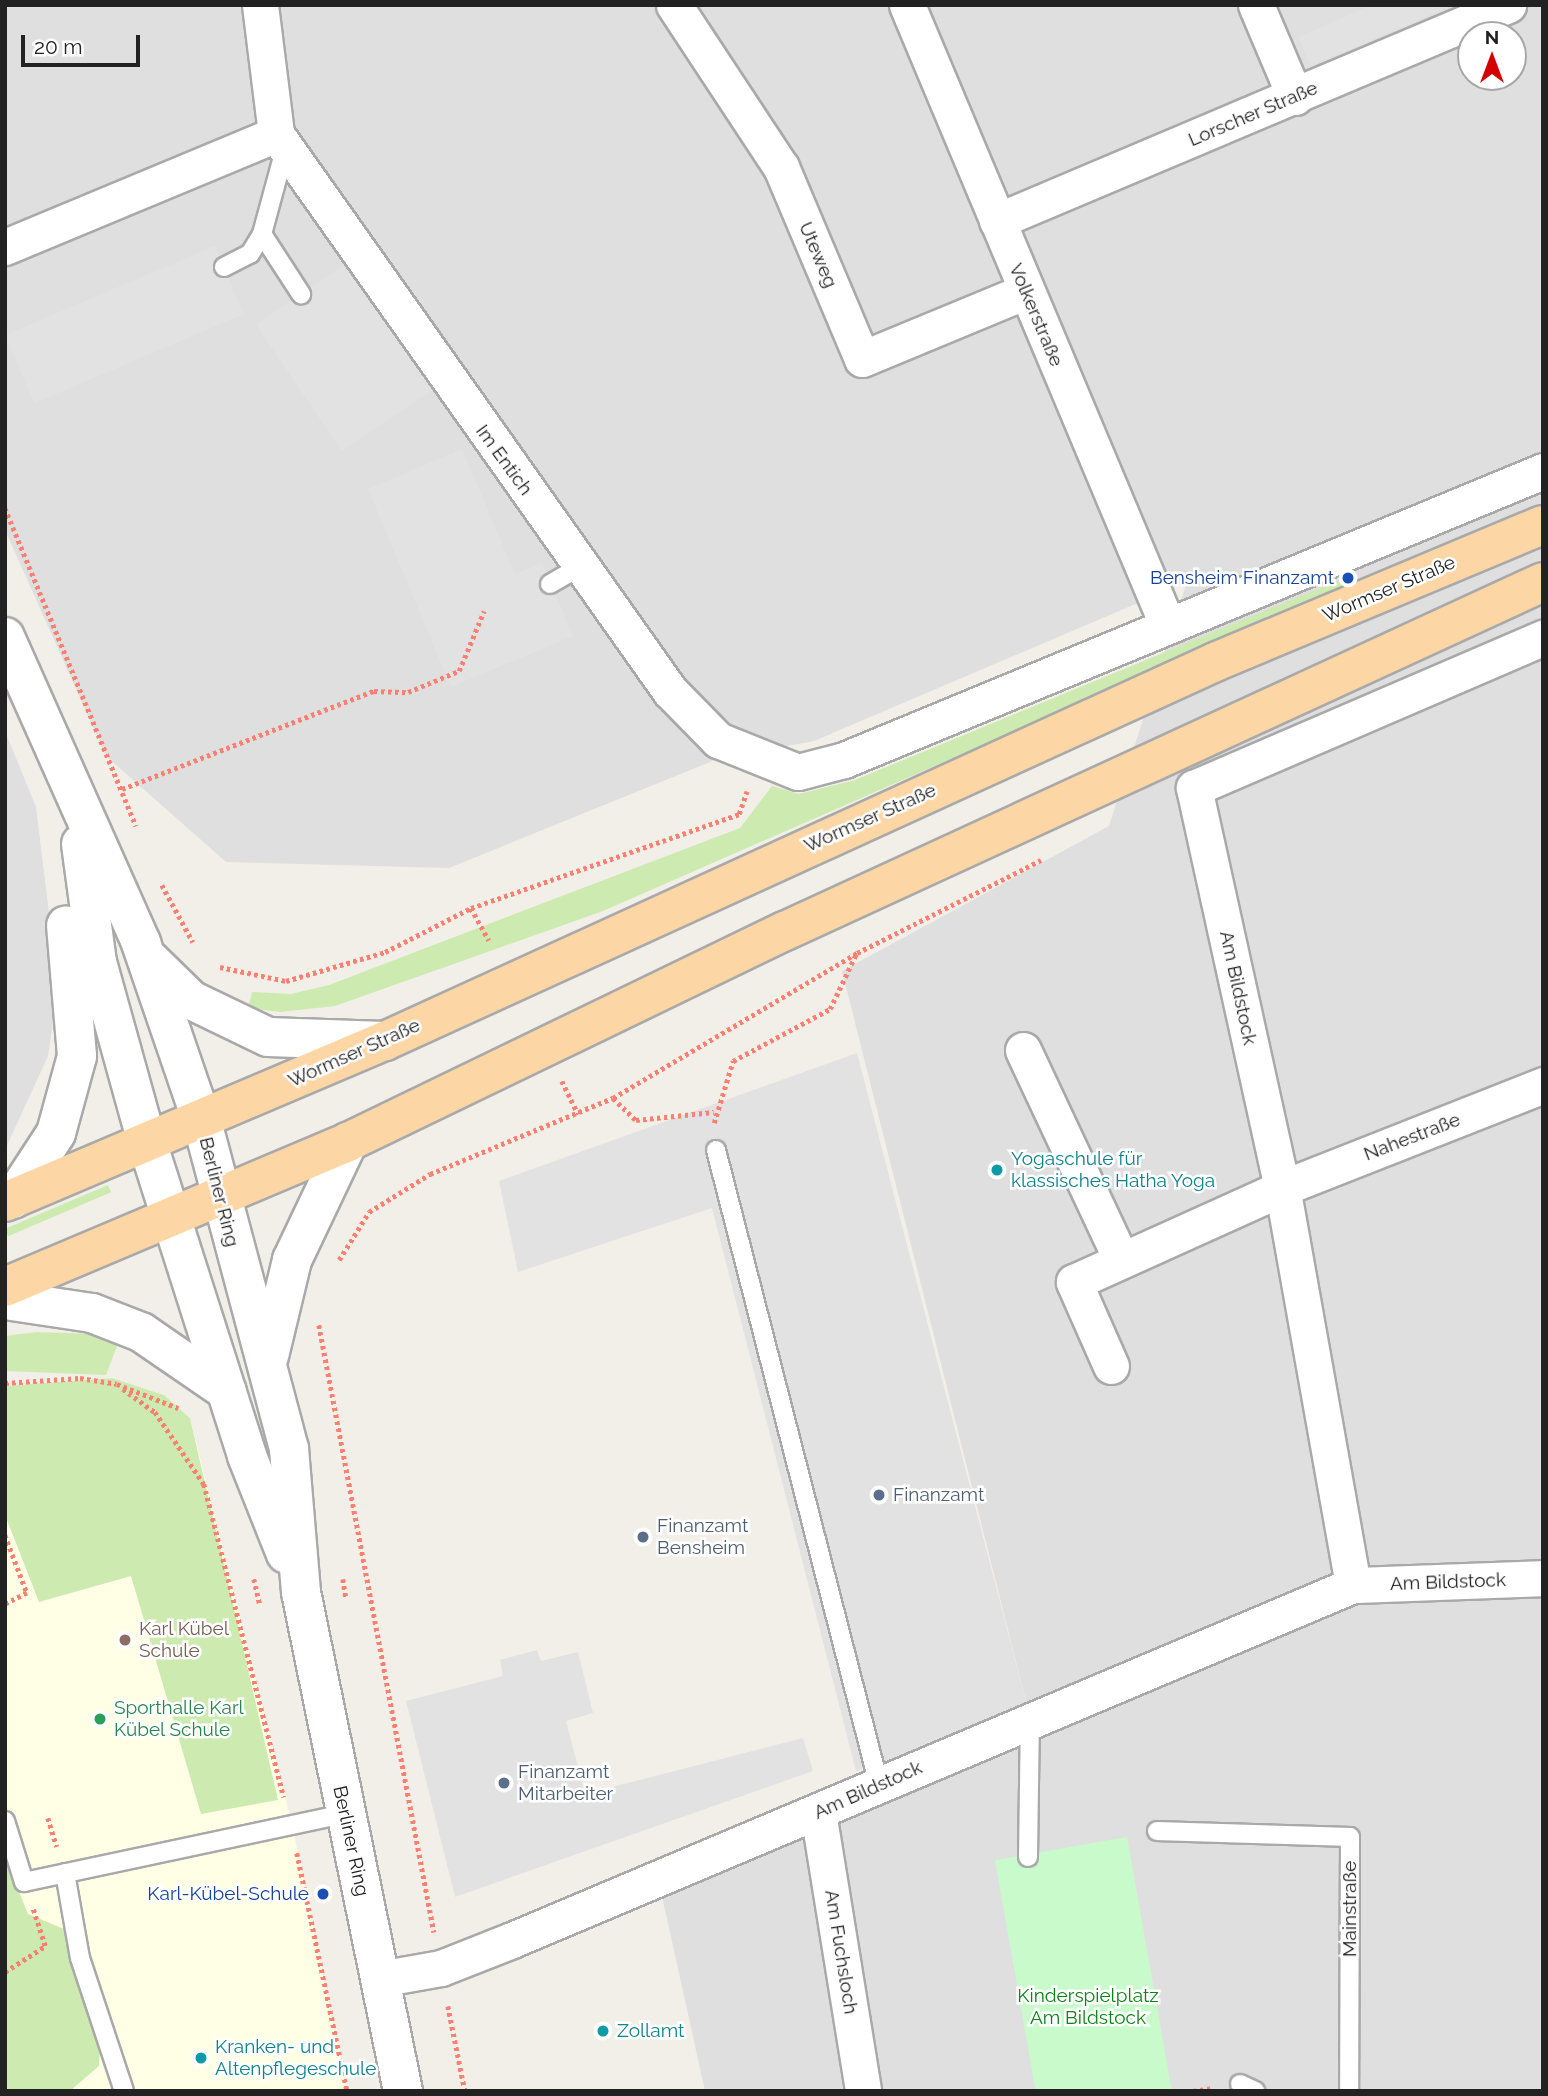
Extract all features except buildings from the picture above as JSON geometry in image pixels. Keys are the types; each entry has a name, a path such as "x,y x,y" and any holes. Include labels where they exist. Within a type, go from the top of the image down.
{"main road":[{"name":"Wormser Straße","path":"9,1201 385,1041 1202,667 1543,525"},
{"path":"5,1287 348,1142 785,930 1543,582"}],"street":[{"name":"Im Entich","path":"260,5 280,143 670,691 718,740 759,761 798,772 844,760 1167,624"},
{"name":"Uteweg","path":"674,5 781,167 862,359 1026,291"},
{"name":"Volkerstraße","path":"907,5 1167,624"},
{"path":"1256,5 1295,97"},
{"name":"Lorscher Straße","path":"998,221 1507,5"},
{"path":"5,247 280,143"},
{"path":"1167,624 1543,471"},
{"name":"Berliner Ring","path":"5,637 76,809 141,943 201,1118 218,1199 268,1365 289,1449 301,1592 403,2091"},
{"name":"Am Bildstock","path":"1353,1585 1282,1188 1194,788 1543,638"},
{"path":"9,1201 56,1133 76,1056 61,892 76,809"},
{"name":"Berliner Ring","path":"76,809 97,962 147,1142 227,1391 301,1592"},
{"path":"141,943 159,975 225,1021 268,1037 385,1041"},
{"path":"1023,1050 1121,1259"},
{"name":"Nahestraße","path":"1282,1188 1543,1085"},
{"path":"268,1365 292,1260 348,1142"},
{"path":"1111,1366 1074,1282 1282,1188"},
{"path":"5,1300 92,1313 141,1332 227,1391"},
{"name":"Am Bildstock","path":"379,1979 441,1968 818,1812 1030,1717 1353,1585 1543,1578"},
{"name":"Am Fuchsloch","path":"818,1812 863,2091"}],"lane":[{"path":"223,267 250,254 262,234 280,143"},
{"path":"262,234 301,294"},
{"path":"551,583 581,566"},
{"path":"716,1150 879,1785"},
{"path":"1028,1857 1030,1717"},
{"path":"5,1821 24,1882 345,1814"},
{"name":"Mainstraße","path":"1157,1831 1350,1837 1349,2091"},
{"path":"65,1873 80,1958 124,2091"}],"path":[{"path":"5,508 140,837"},
{"path":"122,789 374,691 408,691 459,671 484,611"},
{"path":"215,965 286,981 385,952 471,908 738,814"},
{"path":"333,1269 369,1212 430,1174 613,1098 857,953 1049,856"},
{"path":"160,880 198,948"},
{"path":"471,908 489,940"},
{"path":"716,1150 714,1112 733,1061 830,1009 857,953"},
{"path":"561,1080 578,1114"},
{"path":"613,1098 636,1120 714,1112"},
{"path":"318,1317 465,2091"},
{"path":"5,1383 80,1378 117,1384 185,1411"},
{"path":"117,1384 155,1412 204,1484 292,1825 347,2091"},
{"path":"5,1535 27,1593 5,1604"},
{"path":"5,1972 45,1946 24,1882"}],"shaded area":[{"path":"5,5 1543,5 1543,2091 705,2091 656,1869 1030,1717 842,971 1109,826 1187,582 814,741 715,760 449,868 226,862 106,756 5,530"},
{"path":"1372,5 1453,5 1311,66 1298,37"},
{"path":"215,246 244,314 34,403 5,335"},
{"path":"347,263 433,390 341,451 256,325"},
{"path":"462,449 515,574 542,563 573,636 451,687 368,489"},
{"path":"5,731 36,807 58,987 48,1056 5,1150"},
{"name":"Finanzamt","path":"857,1053 1030,1717 856,1771 712,1208 518,1272 499,1181"},
{"name":"Karl Kübel Schule","path":"112,1378 164,1395 190,1418 292,1825 347,2091 5,2091 5,1386"},
{"name":"Finanzamt Mitarbeiter","path":"537,1650 541,1661 578,1652 593,1713 566,1721 585,1794 803,1738 813,1771 455,1897 406,1701 503,1676 500,1660"}],"green space":[{"path":"1340,580 1344,587 603,911 335,1006 280,1012 248,1008 252,992 291,994 329,985 740,828 772,786 799,794 855,780"},
{"path":"108,1185 111,1192 8,1236 5,1229"},
{"path":"37,1332 94,1334 119,1341 106,1375 5,1371 5,1336"},
{"path":"112,1378 164,1395 190,1418 278,1800 201,1814 131,1576 39,1602 5,1515 5,1386"},
{"name":"Kinderspielplatz Am Bildstock","path":"1127,1837 1172,2091 1036,2091 995,1860"},
{"path":"5,1857 28,1914 83,1937 103,1993 99,2066 70,2091 5,2091"}],"place":[{"name":"Bensheim Finanzamt","path":"1348,578"},
{"name":"Yogaschule für klassisches Hatha Yoga","path":"997,1170"},
{"name":"Finanzamt","path":"879,1495"},
{"name":"Finanzamt Bensheim","path":"643,1537"},
{"name":"Karl Kübel Schule","path":"125,1640"},
{"name":"Sporthalle Karl Kübel Schule","path":"100,1719"},
{"name":"Finanzamt Mitarbeiter","path":"504,1783"},
{"name":"Karl-Kübel-Schule","path":"323,1894"},
{"name":"Zollamt","path":"603,2031"},
{"name":"Kranken- und Altenpflegeschule","path":"201,2058"}]}
